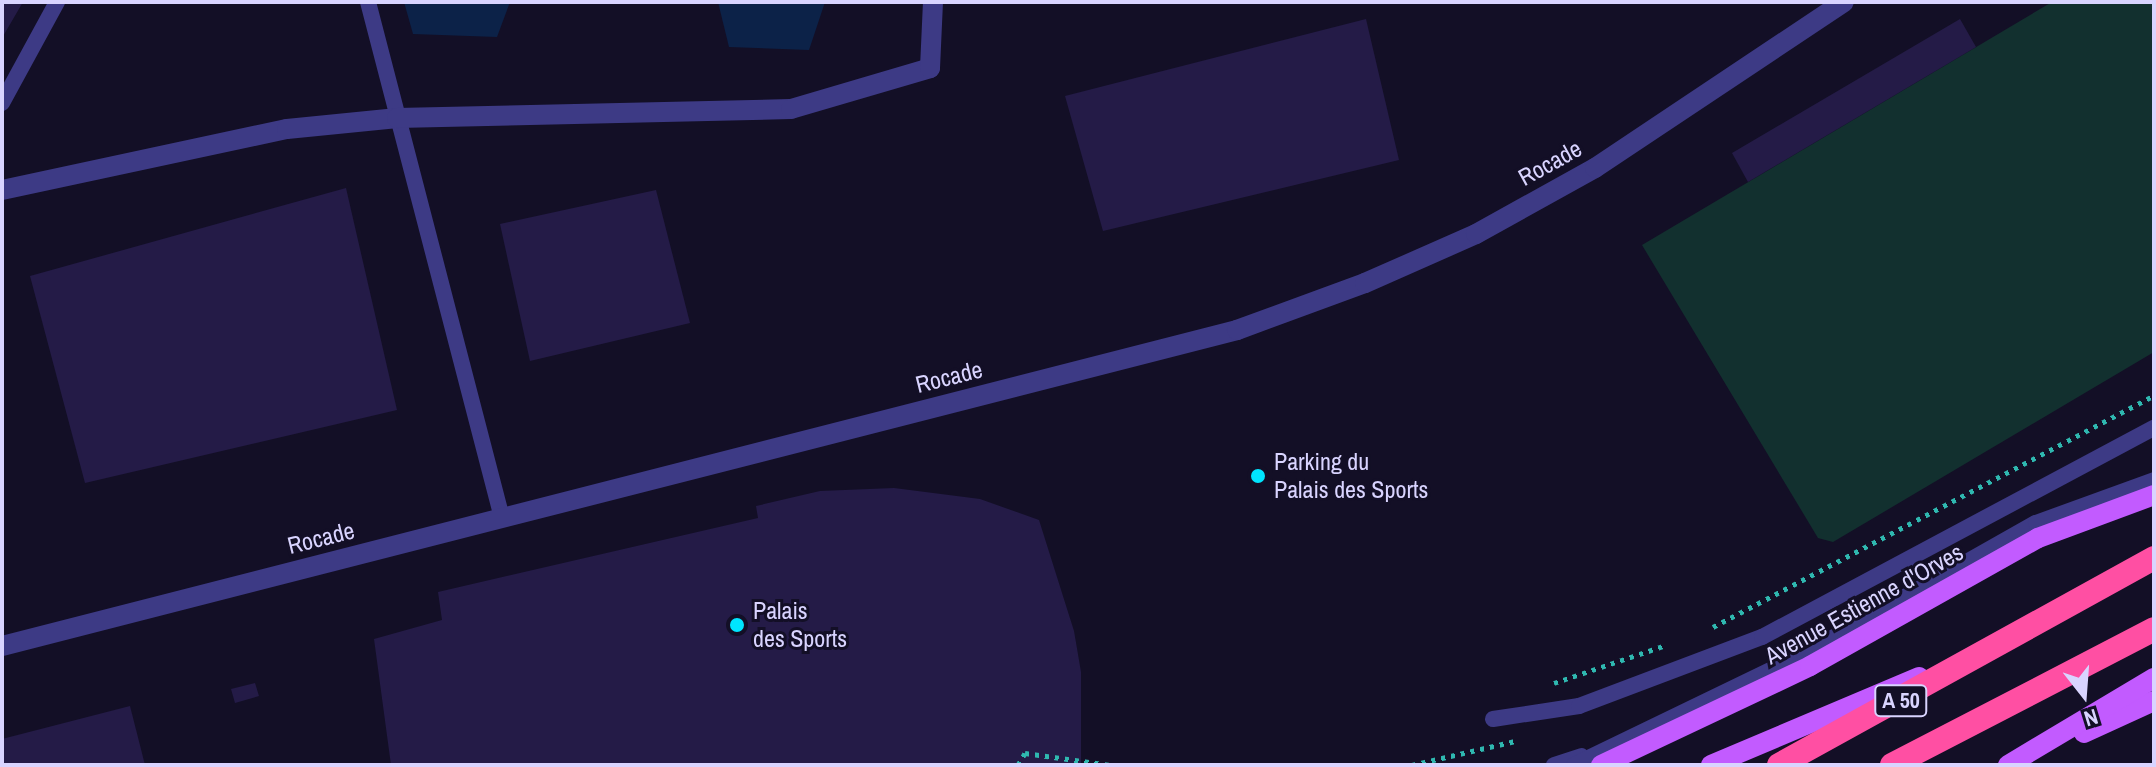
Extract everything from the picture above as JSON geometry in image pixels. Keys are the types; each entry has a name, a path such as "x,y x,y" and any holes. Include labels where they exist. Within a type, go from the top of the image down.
{"highway":[{"name":"A 50","path":"1779,765 2154,558"},
{"name":"A 50","path":"1892,765 2154,629"}],"main road":[{"name":"Avenue Estienne d'Orves","path":"1606,756 1807,660 2038,538 2154,495"},
{"path":"1711,765 2022,633"},
{"path":"2008,765 2154,678"},
{"path":"2015,765 2154,701"}],"street":[{"path":"2,190 287,129 397,118 791,109 930,68 933,2"},
{"name":"Rocade","path":"2,646 1237,330 1365,283 1476,234 1595,168 1844,2"}],"lane":[{"path":"2,103 57,2"},
{"path":"368,2 502,518"},
{"path":"1493,719 1579,706 1776,630 2154,428"},
{"path":"1807,660 2036,523 2154,480"},
{"path":"1554,765 1606,756"},
{"path":"1574,765 1606,756"}],"path":[{"path":"1702,632 1777,598 2154,395"},
{"path":"1544,685 1673,642"},
{"path":"1412,765 1506,745 1522,731 1519,715"},
{"path":"1018,765 1025,753 1110,765"}],"green space":[{"path":"2052,2 2154,2 2154,352 1833,542 1818,538 1642,245"}],"water":[{"path":"404,2 510,2 497,37 413,34"},
{"path":"718,2 825,2 809,50 729,47"}],"building":[{"path":"2,2 23,2 2,38"},
{"path":"1366,19 1399,160 1103,231 1065,96"},
{"path":"1960,19 1976,47 1748,182 1732,153"},
{"path":"346,188 397,410 85,483 30,276"},
{"path":"656,190 690,323 530,361 500,224"},
{"name":"Palais des Sports","path":"894,488 980,499 1039,520 1074,631 1081,672 1081,765 391,765 374,639 442,620 438,592 758,518 756,506 820,491"},
{"path":"255,683 259,696 235,703 231,689"},
{"path":"130,706 145,765 2,765 2,739"}],"place":[{"name":"Parking du Palais des Sports","path":"1258,476"},
{"name":"Palais des Sports","path":"737,625"}]}
